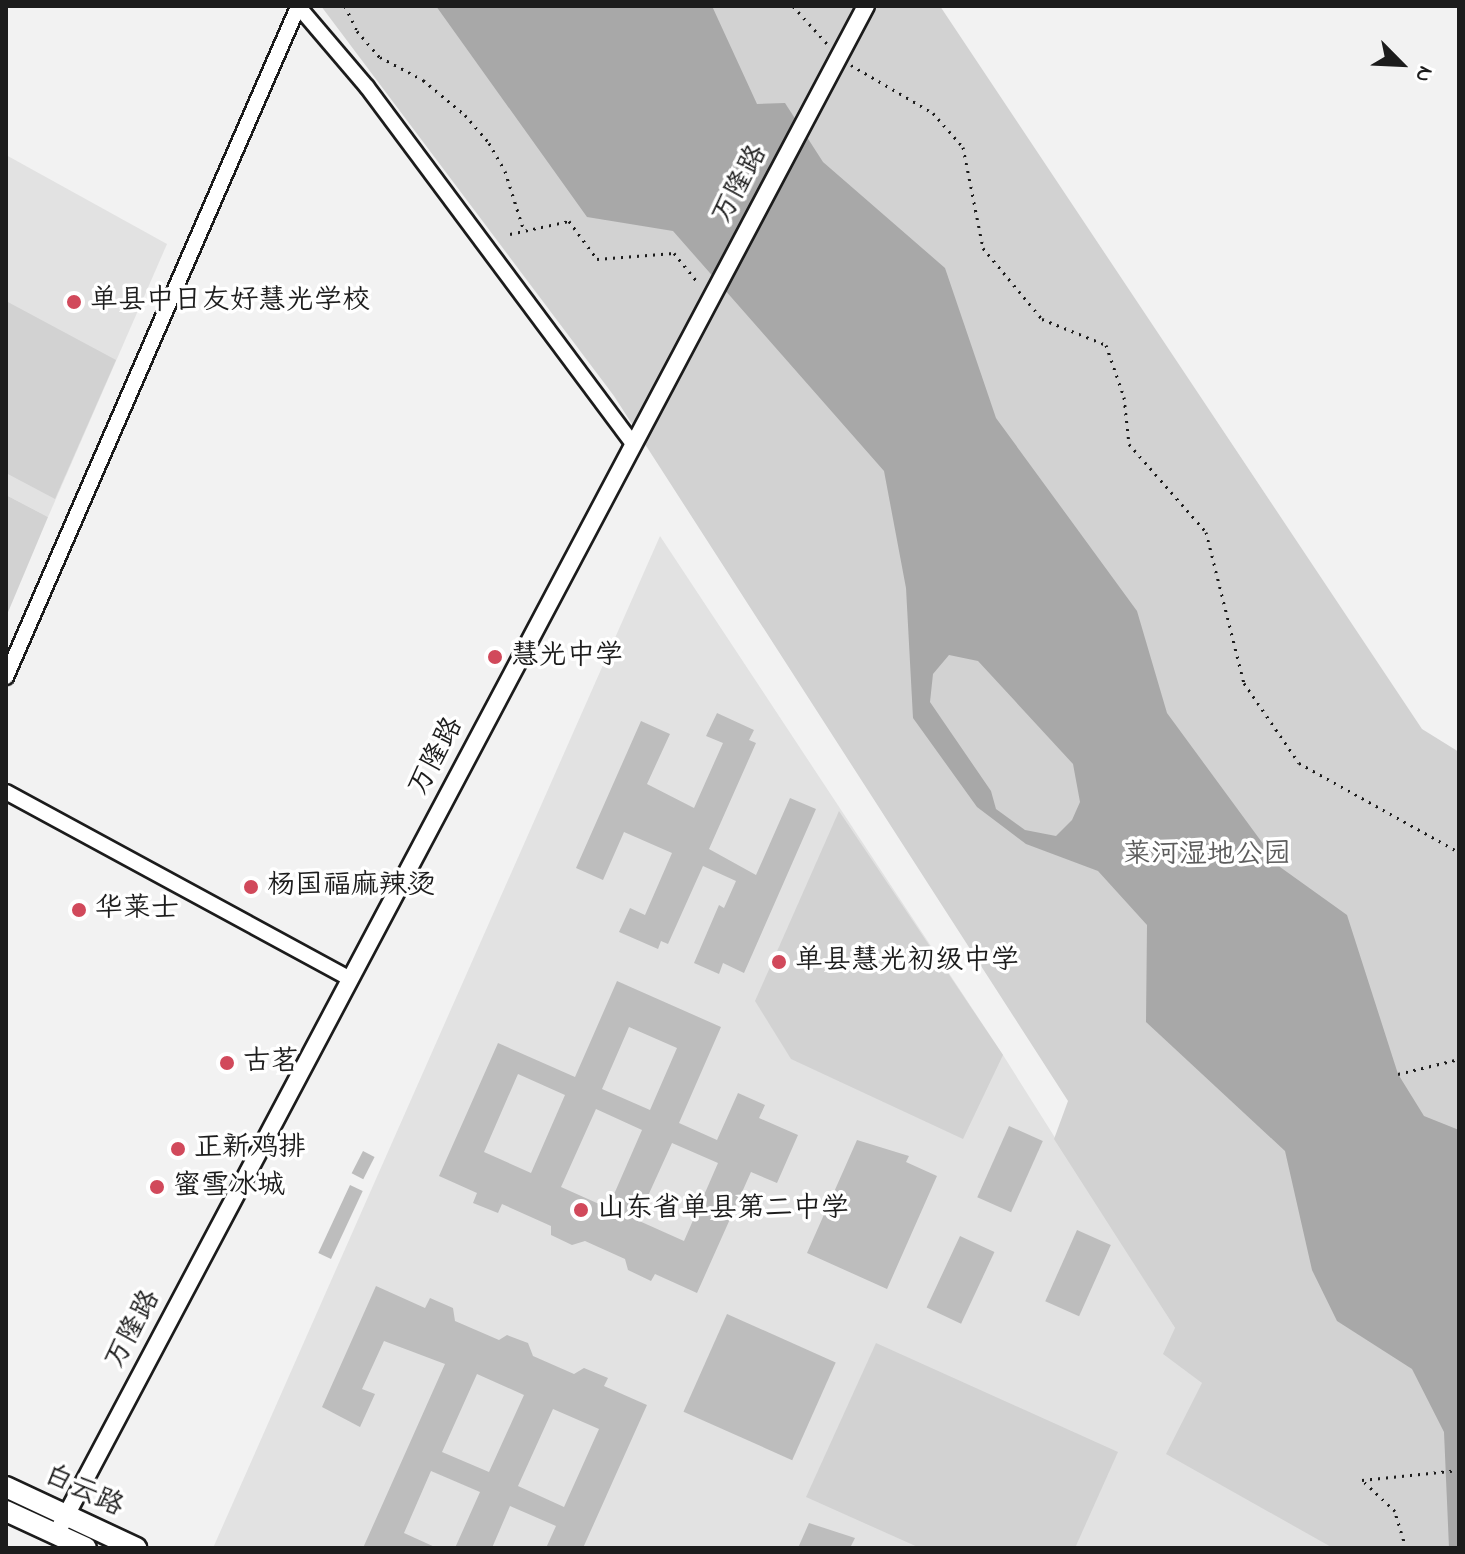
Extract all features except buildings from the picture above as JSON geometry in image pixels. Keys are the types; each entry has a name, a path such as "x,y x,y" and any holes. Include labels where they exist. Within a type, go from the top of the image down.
{"main road":[{"name":"白云路","path":"6,1487 136,1548"},
{"name":"白云路","path":"6,1511 86,1548"}],"street":[{"path":"6,677 298,6 367,87 633,444"},
{"name":"万隆路","path":"56,1534 866,6"},
{"path":"6,792 349,978"}],"path":[{"path":"345,6 357,31 380,57 423,80 465,115 489,143 505,171 524,231"},
{"path":"793,6 839,55 867,79 933,113 963,147 983,248 1042,319 1106,345 1124,397 1129,444 1206,532 1244,683 1299,763 1459,852"},
{"path":"510,234 569,221 597,259 674,253 696,280"},
{"path":"1398,1074 1459,1059"},
{"path":"1406,1548 1395,1511 1362,1480 1459,1470"}],"shaded area":[{"path":"436,6 712,6 757,104 785,103 823,162 945,268 996,418 1137,611 1167,713 1280,867 1347,915 1398,1074 1424,1116 1459,1130 1459,1548 1449,1548 1444,1432 1412,1369 1337,1321 1312,1270 1285,1151 1146,1022 1147,925 1098,871 1026,844 977,807 913,718 906,588 884,471 673,231 587,217","holes":["949,655 978,661 1073,764 1080,802 1072,820 1056,836 1025,830 996,809 991,791 930,702 933,674"]},
{"name":"单县中日友好慧光学校","path":"6,155 167,244 48,517 6,495"},
{"name":"山东省单县第二中学","path":"660,536 1003,1055 1175,1328 1202,1383 1333,1548 213,1548"}],"green space":[{"name":"莱河湿地公园","path":"321,6 940,6 1422,729 1459,752 1459,1548 1333,1548 1166,1454 1202,1383 1163,1354 1175,1328 1054,1139 1068,1101 614,396"},
{"path":"6,301 116,360 55,499 6,473"},
{"path":"6,495 48,517 6,617"},
{"path":"839,811 1003,1055 963,1139 791,1059 755,1001"},
{"path":"876,1343 1118,1452 1075,1548 920,1548 806,1497"}],"place":[{"name":"单县中日友好慧光学校","path":"74,302"},
{"name":"慧光中学","path":"495,657"},
{"name":"杨国福麻辣烫","path":"251,887"},
{"name":"华莱士","path":"79,910"},
{"name":"单县慧光初级中学","path":"779,962"},
{"name":"古茗","path":"227,1063"},
{"name":"正新鸡排","path":"178,1149"},
{"name":"蜜雪冰城","path":"157,1187"},
{"name":"山东省单县第二中学","path":"581,1210"}]}
